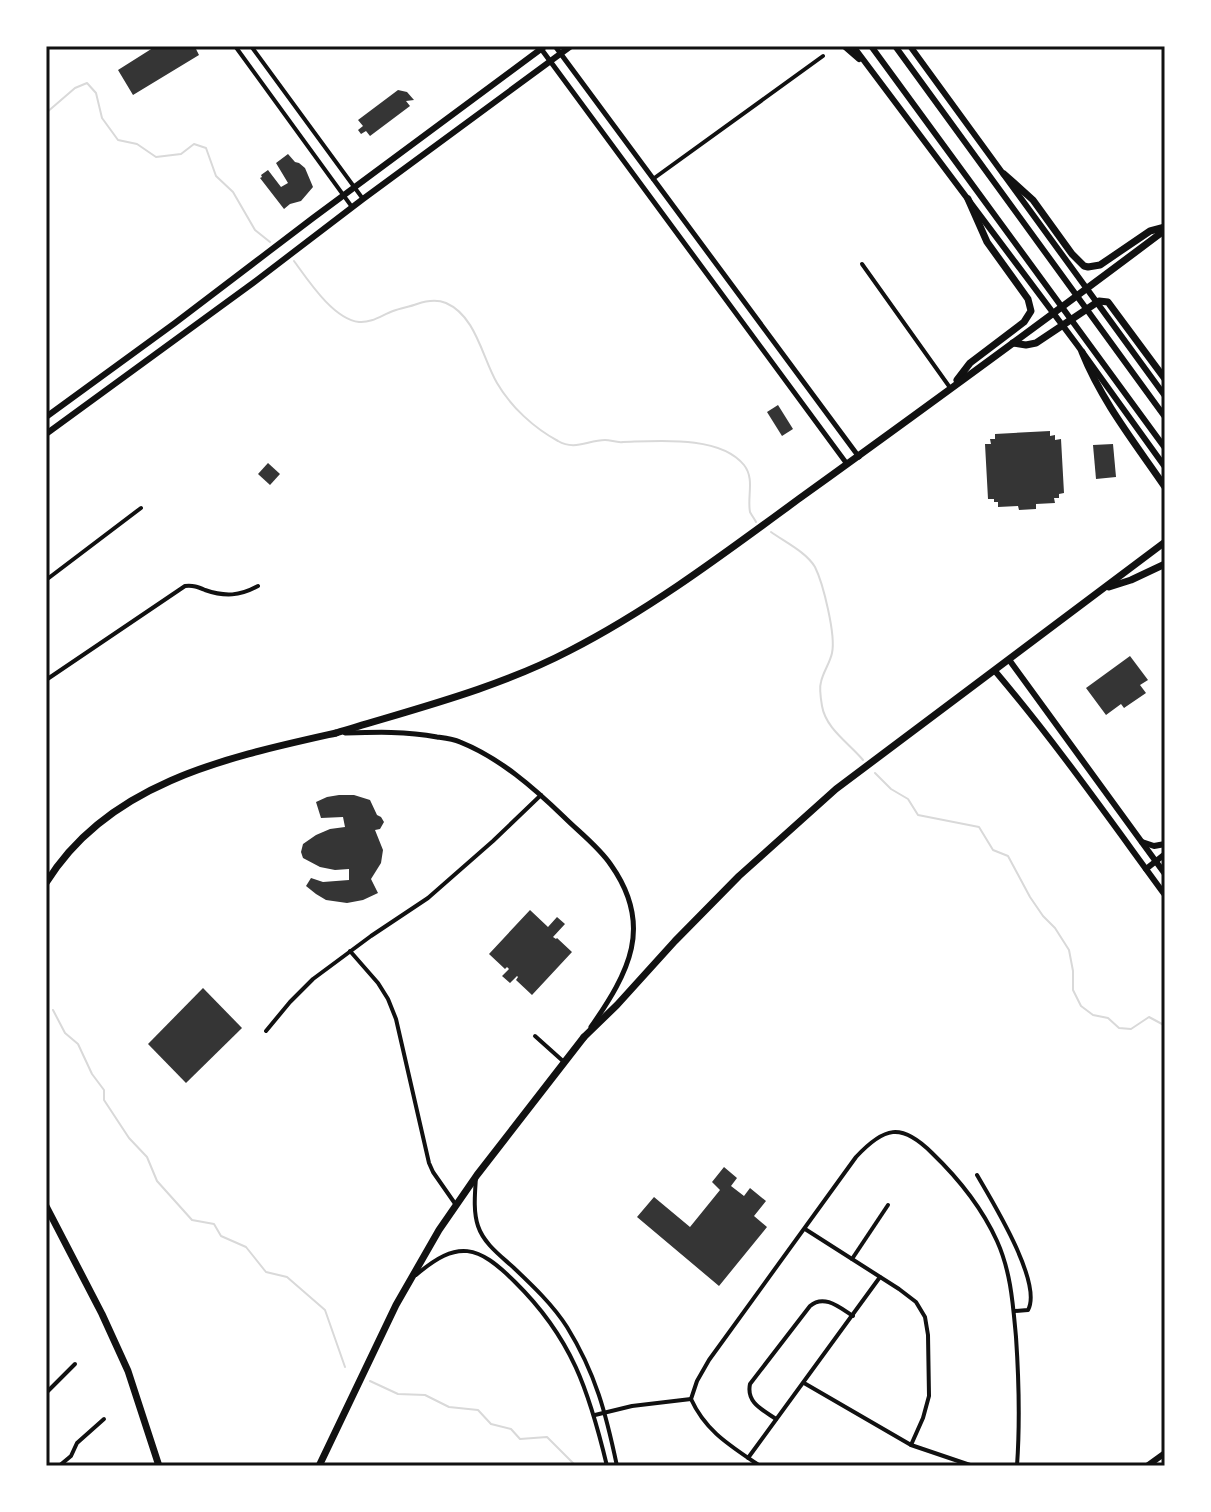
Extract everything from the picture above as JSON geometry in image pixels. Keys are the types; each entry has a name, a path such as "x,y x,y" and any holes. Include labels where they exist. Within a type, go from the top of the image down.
{"highway":[{"path":"1004,174 1041,210 1072,254 1088,267 1100,265 1150,231 1165,228"},
{"path":"951,389 970,363 1024,322 1031,311 1028,299 980,229 968,199"},
{"path":"46,883 91,830 108,816 172,779 202,767 336,733 477,689 522,673 630,617 731,550 859,457 1165,228"},
{"path":"1013,343 1036,343 1099,301 1105,301 1165,379"},
{"path":"1080,349 1107,404 1165,487"},
{"path":"321,1463 396,1305 439,1230 477,1175 584,1037 739,876 836,789 1165,542"},
{"path":"1103,589 1165,564"},
{"path":"46,1206 128,1371 159,1466"}],"main road":[{"path":"46,434 571,46"},
{"path":"844,46 870,68"},
{"path":"853,46 1165,467"},
{"path":"871,46 1165,448"},
{"path":"895,46 1165,417"},
{"path":"910,46 1165,396"},
{"path":"46,417 542,47"},
{"path":"1010,661 1165,873 1154,881"},
{"path":"995,671 1165,895"},
{"path":"1142,842 1154,846 1165,844"},
{"path":"1146,869 1165,854"},
{"path":"1147,1466 1165,1453"}],"street":[{"path":"235,46 352,207"},
{"path":"251,46 363,199"},
{"path":"555,46 859,457"},
{"path":"542,47 847,465"},
{"path":"653,179 823,56"},
{"path":"862,264 951,389"},
{"path":"46,580 141,508"},
{"path":"46,680 185,586 230,595 243,594 258,586"},
{"path":"336,733 402,732 458,741 509,769 541,795 610,863 631,903 633,928 630,957 623,977 584,1037"},
{"path":"266,1031 313,979 428,898 541,795"},
{"path":"350,951 388,999 396,1019 429,1163 456,1205"},
{"path":"535,1036 564,1062"},
{"path":"760,1466 710,1430 691,1399 697,1381 856,1157 872,1140 897,1132 922,1142 951,1171 987,1223 1005,1263 1014,1312 1020,1422 1017,1466"},
{"path":"477,1175 475,1200 479,1230 494,1249 536,1288 565,1323 588,1366 606,1412 617,1466"},
{"path":"977,1175 1007,1229 1029,1282 1030,1307 1014,1312"},
{"path":"852,1259 888,1205"},
{"path":"805,1229 916,1302 925,1317 929,1396 911,1445"},
{"path":"411,1279 445,1254 469,1251 488,1258 529,1295 555,1328 581,1375 595,1415 607,1466"},
{"path":"748,1458 880,1277"},
{"path":"776,1419 750,1397 750,1384 816,1300 823,1300 853,1316"},
{"path":"46,1393 75,1364"},
{"path":"803,1382 911,1445 973,1466"},
{"path":"595,1415 632,1406 691,1399"},
{"path":"59,1466 71,1456 77,1443 104,1419"}],"building":[{"path":"156,46 202,46 196,49 199,55 133,95 118,70"},
{"path":"398,90 407,92 414,100 406,101 410,106 370,136 366,131 361,134 358,130 363,126 358,120"},
{"path":"288,154 305,168 313,187 301,201 284,209 260,178 268,170 281,187 288,183 276,163"},
{"path":"778,405 793,429 782,436 767,412"},
{"path":"1050,431 1050,436 1055,435 1055,440 1061,439 1064,493 1054,498 1055,503 1036,504 1036,509 998,507 998,502 988,499 985,444 991,444 990,439 995,439 995,434"},
{"path":"1113,444 1116,477 1096,479 1093,445"},
{"path":"268,463 280,474 270,485 258,474"},
{"path":"1130,656 1148,680 1140,685 1146,693 1124,708 1121,704 1106,715 1086,688"},
{"path":"339,795 370,800 384,822 380,829 375,830 383,850 381,863 371,879 378,893 347,903 326,900 306,886 311,878 323,882 349,880 349,869 320,867 303,858 301,852 303,844 316,835 345,827 343,817 321,818 316,802"},
{"path":"530,910 548,927 557,917 565,924 553,937 572,952 532,995 516,980 517,976 510,983 502,976 509,969 489,954"},
{"path":"203,988 242,1028 186,1083 148,1044"},
{"path":"724,1167 737,1178 731,1186 744,1196 750,1188 766,1201 754,1216 767,1227 719,1286 637,1217 654,1197 690,1227 720,1190 712,1182"}],"waterway":[{"path":"46,113 75,88 87,83 96,93 102,118 118,140 137,144 156,157 181,154 194,144 206,148 216,176 233,192 255,230 270,242"},
{"path":"294,261 322,298 340,314 359,322 431,301 446,303 456,309 471,327 497,383 509,400 532,423 564,444 599,440 688,442 704,444 733,455 747,470 750,512 756,522"},
{"path":"771,532 795,548 815,567 828,609 833,645 820,685 822,706 833,729 863,760"},
{"path":"875,773 891,789 908,799 918,815 979,827 993,850 1008,856 1030,897 1069,950 1073,990 1081,1006 1093,1015 1108,1018 1119,1028 1131,1029 1149,1017 1165,1028"},
{"path":"53,1010 65,1033 78,1044 92,1074 104,1090 104,1100 129,1138 147,1157 157,1181 192,1220 214,1224 221,1236 246,1247 266,1272 287,1277 325,1310 345,1367"},
{"path":"370,1381 398,1394 425,1395 449,1407 478,1410 491,1424 511,1429 520,1439 547,1437 576,1466"}]}
